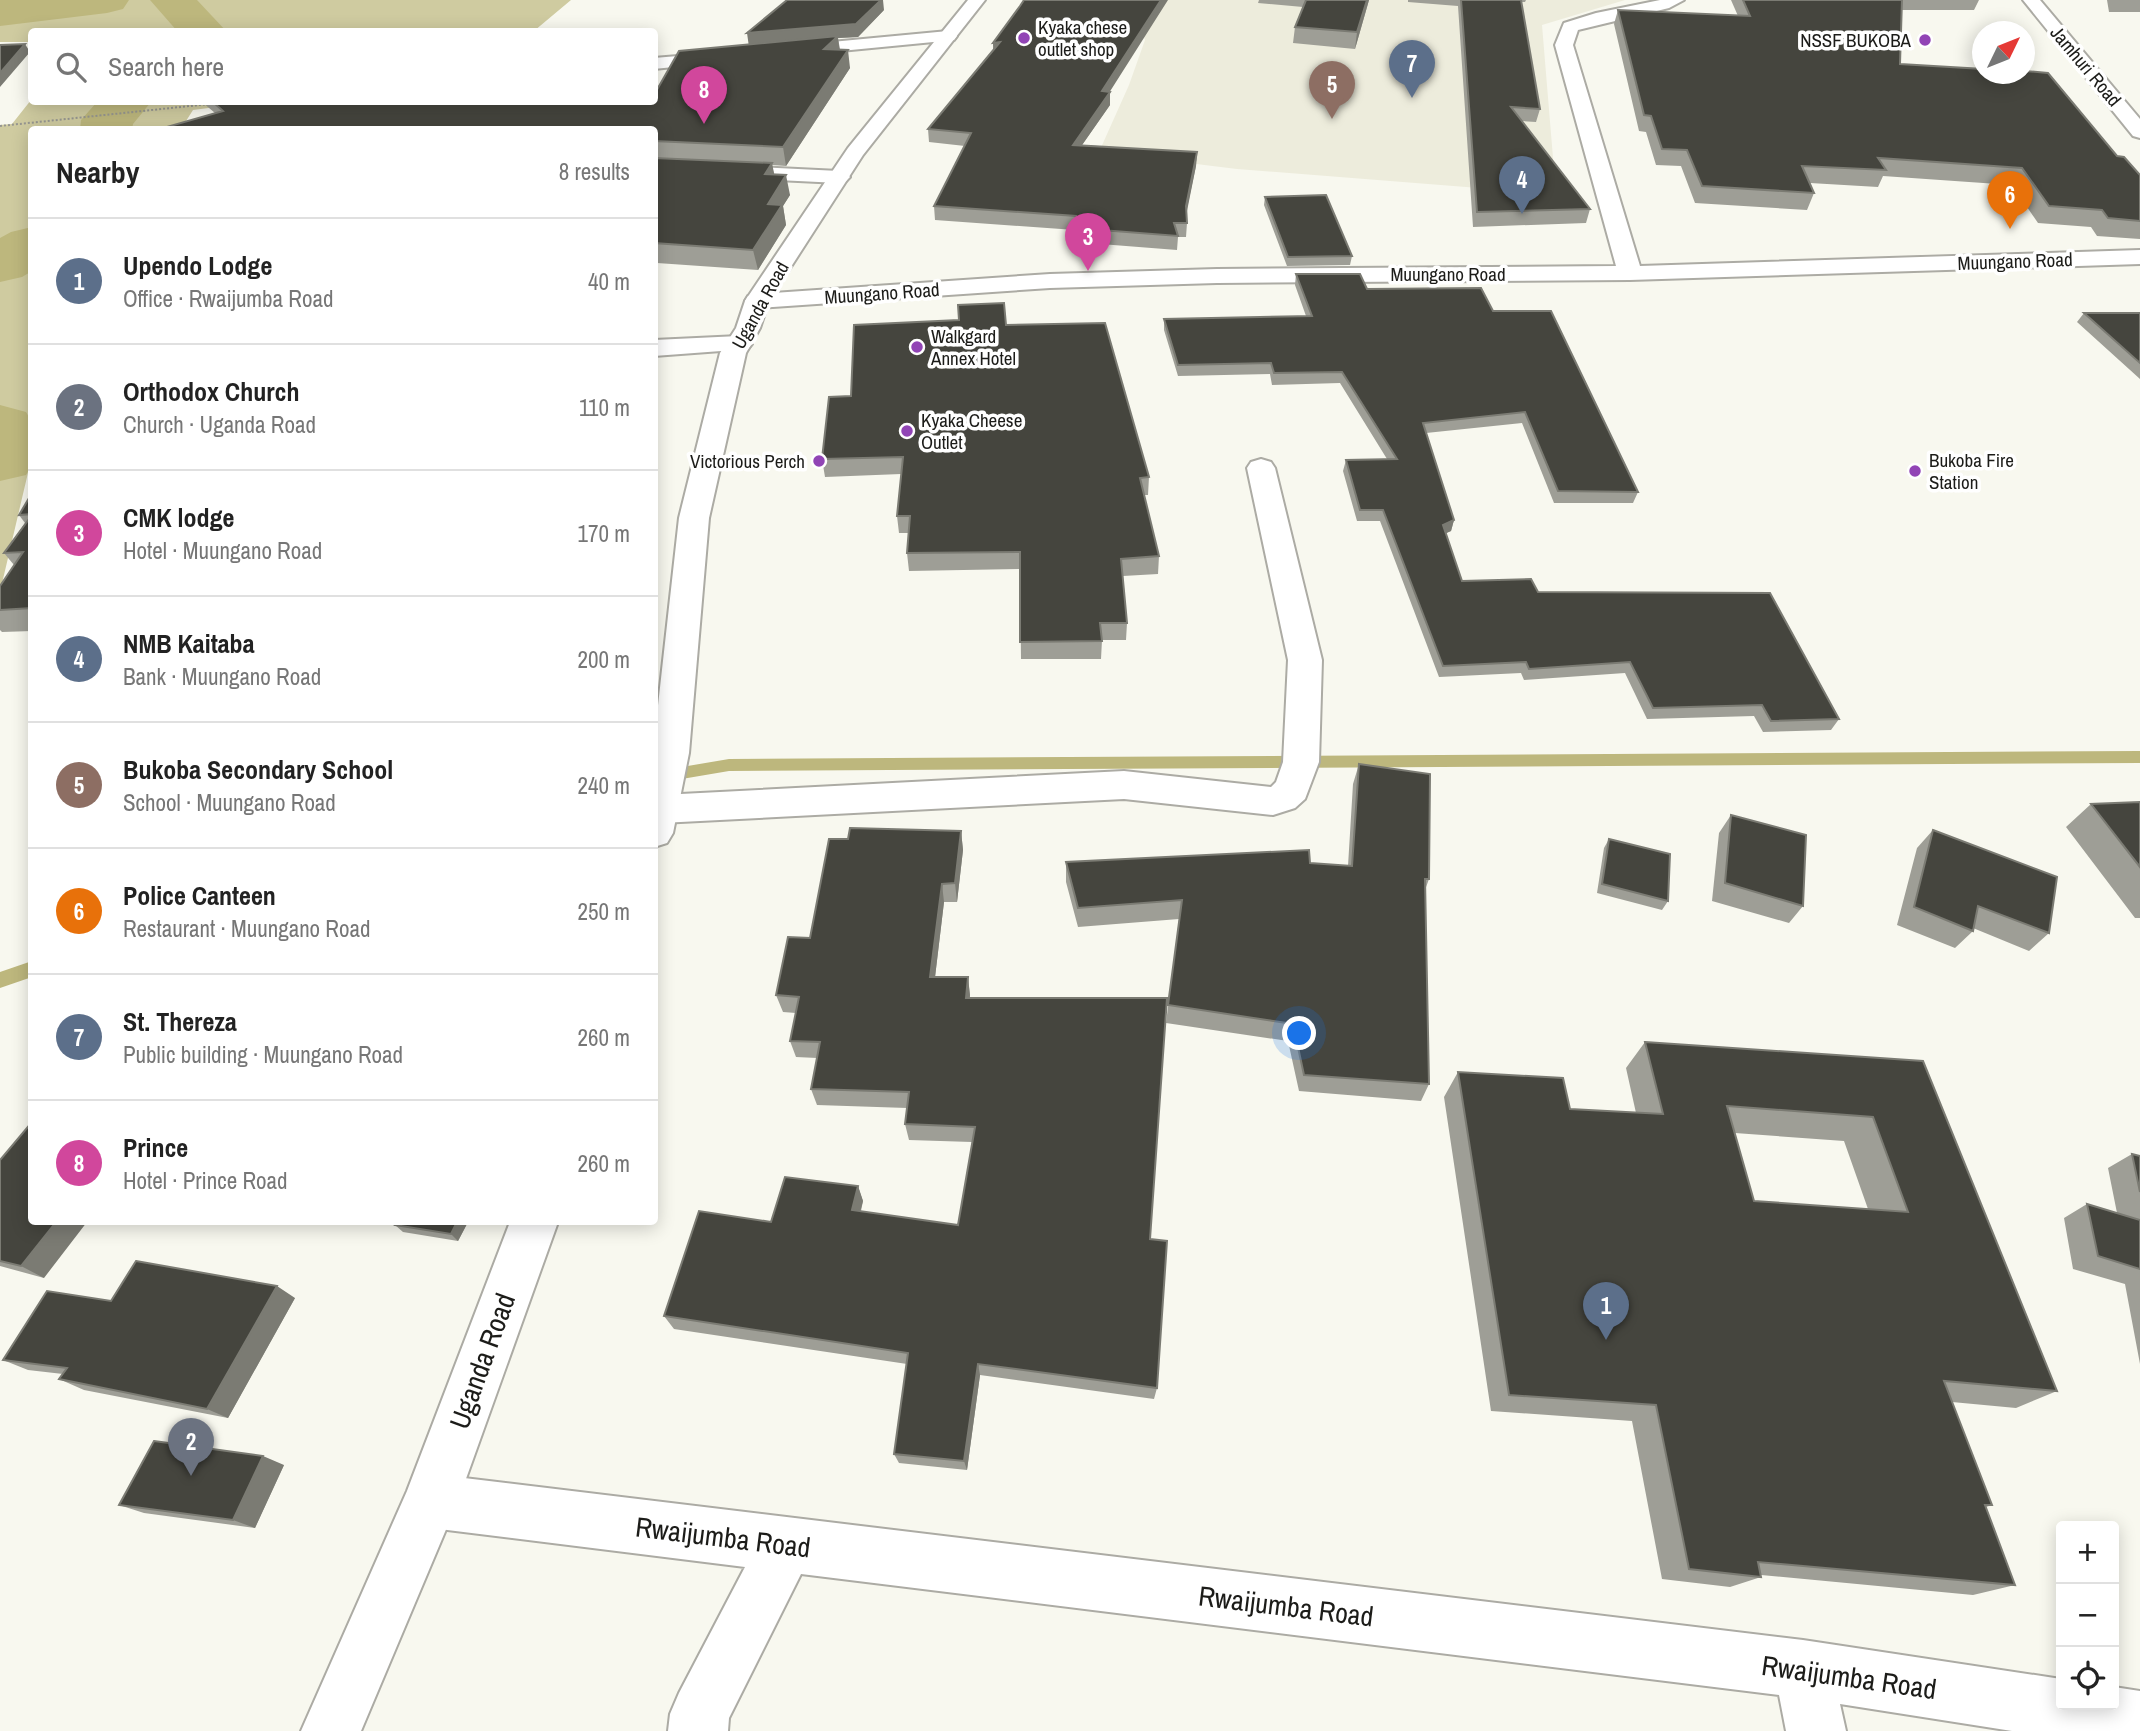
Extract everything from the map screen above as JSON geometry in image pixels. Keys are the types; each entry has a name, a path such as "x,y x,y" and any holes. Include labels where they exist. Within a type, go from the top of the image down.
{"street":[{"name":"Uganda Road","path":"658,821 671,753 694,518 733,353 748,328 757,301 855,152 977,0"},
{"path":"1630,273 1564,45 1570,27 1590,18 1659,6 1676,0"},
{"name":"Jamhuri Road","path":"2031,0 2140,132"},
{"path":"775,53 948,36"},
{"path":"658,64 748,55"},
{"path":"658,168 839,177"},
{"name":"Muungano Road","path":"757,301 1050,281 1203,276 1630,273 2140,257"},
{"path":"658,348 738,344"},
{"path":"658,821 1124,785 1273,801 1282,798 1292,789 1301,762 1305,660 1261,468"},
{"name":"Uganda Road","path":"331,1731 431,1501 533,1225"},
{"name":"Rwaijumba Road","path":"431,1501 1803,1669 2140,1721"},
{"path":"698,1731 700,1714 786,1545"},
{"path":"1803,1669 1816,1731"}],"path":[{"path":"0,127 205,105"}],"shaded area":[{"path":"0,0 571,0 538,28 28,28 28,42 0,42"},
{"path":"1142,0 1625,0 1542,25 1556,194 1237,169 1099,152 1129,85 1145,40 1136,12"},
{"path":"28,104 232,105 193,110 183,126 28,126 28,473 0,592 0,125 12,124"}],"building":[{"path":"787,0 881,0 856,24 747,33"},
{"path":"1024,0 1161,0 1102,91 1110,92 1073,145 1197,152 1186,206 1187,223 1174,223 1178,236 1075,228 1076,216 934,206 971,133 928,129 1000,42 993,43"},
{"path":"1306,0 1367,0 1357,32 1295,27"},
{"path":"1461,0 1521,0 1540,109 1511,107 1590,209 1477,212"},
{"path":"1743,0 1902,0 1900,64 1972,68 1972,84 2035,84 2035,72 2048,73 2117,156 2124,157 2140,175 2140,221 2108,218 2102,210 2049,206 2022,168 1878,158 1886,170 1802,166 1814,193 1702,186 1687,150 1662,149 1651,116 1644,115 1618,10 1750,16"},
{"path":"838,36 824,49 848,50 783,147 658,141 658,126 170,126 223,111 216,105 658,105 658,88 679,51"},
{"path":"25,44 0,73 0,45"},
{"path":"658,158 772,163 765,174 786,175 768,204 782,205 753,250 658,243"},
{"path":"1326,195 1352,256 1288,257 1265,197"},
{"path":"1296,274 1360,274 1367,289 1481,288 1493,311 1551,311 1638,492 1558,491 1525,412 1423,423 1454,520 1443,525 1462,581 1531,579 1538,592 1770,593 1839,719 1771,721 1762,705 1653,708 1630,662 1529,669 1526,662 1443,666 1383,510 1360,510 1346,460 1397,459 1342,372 1274,373 1271,363 1178,365 1164,319 1312,316"},
{"path":"1004,303 1006,325 1105,323 1149,477 1140,478 1159,556 1121,559 1127,623 1100,623 1102,641 1020,642 1020,552 907,553 910,516 897,516 903,457 822,459 829,397 851,396 854,325 959,320 958,305"},
{"path":"2084,313 2140,313 2140,363"},
{"path":"28,500 28,514 19,515"},
{"path":"28,520 28,608 0,610 0,586 23,552 4,553"},
{"path":"1359,764 1430,774 1429,879 1425,879 1429,1084 1304,1075 1293,1024 1168,1005 1182,900 1078,908 1066,862 1309,850 1310,863 1352,866"},
{"path":"2140,802 2140,867 2091,804"},
{"path":"1731,815 1806,835 1803,906 1725,883"},
{"path":"850,828 961,831 955,883 942,884 930,977 968,977 966,998 1167,998 1150,1239 1167,1241 1157,1388 978,1364 964,1461 894,1454 908,1353 664,1316 699,1211 771,1222 785,1177 858,1186 852,1210 958,1225 975,1127 905,1124 909,1092 811,1089 820,1042 790,1041 799,997 776,995 788,937 810,938 829,839 848,839"},
{"path":"1933,830 2057,877 2049,933 1978,906 1973,931 1914,907"},
{"path":"1609,839 1670,854 1668,901 1602,884"},
{"path":"1645,1042 1923,1061 2057,1391 1944,1381 1992,1505 1985,1505 2015,1585 1758,1562 1761,1577 1689,1569 1656,1405 1509,1395 1458,1072 1563,1078 1570,1109 1663,1114","holes":["1727,1106 1873,1117 1908,1212 1754,1201"]},
{"path":"28,1127 28,1225 54,1225 21,1266 0,1261 0,1160"},
{"path":"2132,1154 2140,1156 2140,1192"},
{"path":"2087,1204 2140,1220 2140,1269 2098,1256"},
{"path":"395,1225 456,1225 451,1234"},
{"path":"136,1261 277,1286 207,1409 59,1379 67,1368 3,1360 47,1291 111,1301"},
{"path":"154,1441 263,1456 233,1520 119,1505"}],"waterway":[{"path":"0,13 107,0"},
{"path":"172,0 200,28"},
{"path":"106,126 107,120 123,105"},
{"path":"0,264 28,247"},
{"path":"0,427 7,438 0,459"},
{"path":"664,776 729,765 2140,757"},
{"path":"0,980 28,970"}],"place":[{"name":"Kyaka chese outlet shop","path":"1024,38"},
{"name":"NSSF BUKOBA","path":"1925,40"},
{"name":"St. Thereza","path":"1412,98"},
{"name":"Bukoba Secondary School","path":"1332,119"},
{"name":"Prince","path":"704,124"},
{"name":"NMB Kaitaba","path":"1522,214"},
{"name":"Police Canteen","path":"2010,229"},
{"name":"CMK lodge","path":"1088,271"},
{"name":"Walkgard Annex Hotel","path":"917,347"},
{"name":"Kyaka Cheese Outlet","path":"907,431"},
{"name":"Victorious Perch","path":"819,461"},
{"name":"Bukoba Fire Station","path":"1915,471"},
{"name":"Upendo Lodge","path":"1606,1340"},
{"name":"Orthodox Church","path":"191,1476"}]}
